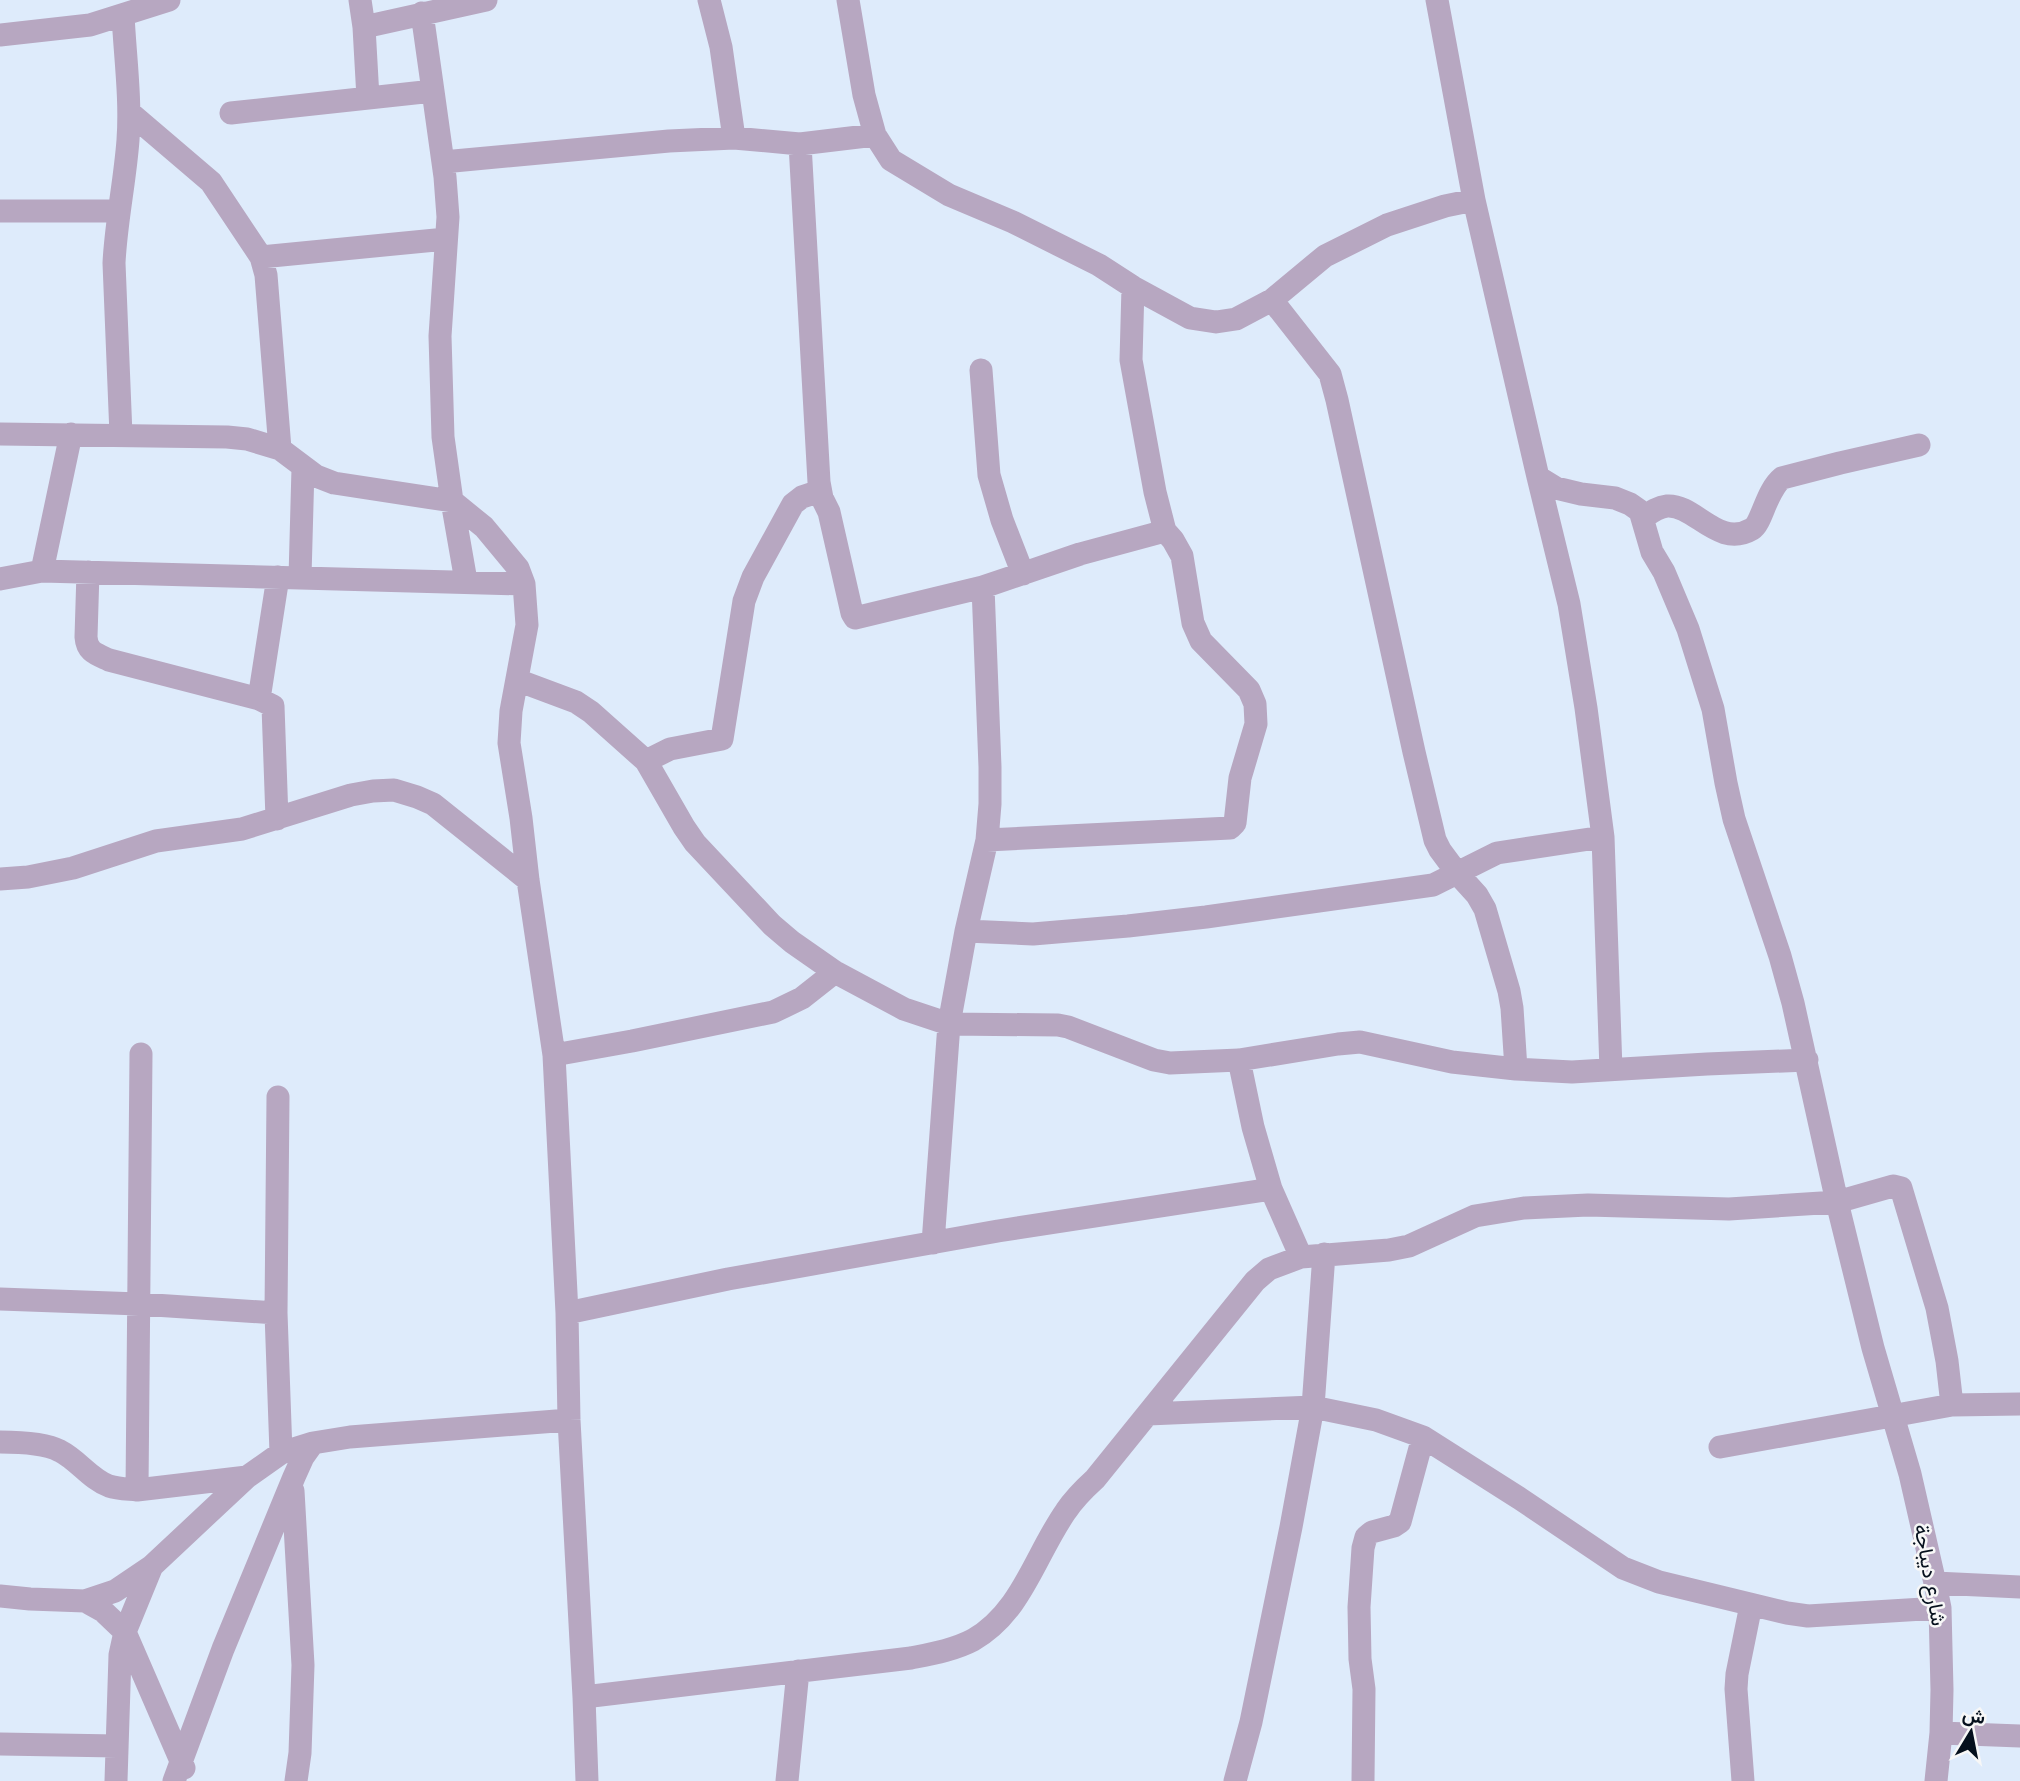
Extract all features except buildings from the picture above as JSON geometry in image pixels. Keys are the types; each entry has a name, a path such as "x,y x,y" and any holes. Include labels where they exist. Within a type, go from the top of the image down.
{"street":[{"path":"0,35 90,25 169,0"},
{"path":"360,0 368,98"},
{"path":"364,27 486,0"},
{"path":"709,0 722,47 733,138"},
{"path":"848,0 864,95 875,135 891,160 949,195 1013,222 1099,265 1133,288 1189,318 1208,322 1236,319 1272,300 1325,256 1387,225 1445,206 1474,200"},
{"path":"1437,0 1474,200 1569,604 1586,708 1603,837 1611,1070"},
{"path":"422,13 448,217 440,336 443,437 466,581"},
{"path":"121,435 114,275 115,239 124,186 129,112 123,15"},
{"path":"232,113 433,91"},
{"path":"129,112 211,182 261,257 266,275 280,449"},
{"path":"443,162 669,141 733,138 800,144 875,135"},
{"path":"800,144 820,491 829,512 855,618 983,587 1080,554 1166,530"},
{"path":"0,211 119,211"},
{"path":"261,257 446,239"},
{"path":"987,840 1230,828 1235,823 1242,771 1256,724 1255,704 1249,690 1201,641 1193,623 1182,556 1166,530 1155,492 1130,360 1133,288"},
{"path":"1272,300 1330,374 1435,840 1457,873 1481,900 1489,921 1509,991 1516,1069"},
{"path":"981,370 990,482 1023,574"},
{"path":"0,434 237,438 280,449 303,468 334,483 452,501 484,527 518,568 524,584 527,625 509,719 509,743 554,1055 587,1781"},
{"path":"42,571 72,434"},
{"path":"1538,477 1566,491 1615,498 1640,511 1643,518 1657,508 1670,506 1681,509 1722,533 1739,533 1756,526 1770,491 1782,478 1919,445"},
{"path":"259,699 289,577 303,468"},
{"path":"646,761 670,749 722,738 740,618 753,577 793,504 802,497 820,491"},
{"name":"شارع ديباجة","path":"1643,518 1652,552 1664,572 1688,629 1713,709 1734,819 1780,956 1807,1060 1837,1202 1873,1348 1910,1474 1940,1608 1941,1733 1936,1781"},
{"path":"0,579 42,571 524,584"},
{"path":"88,572 86,645 90,651 109,660 259,699 273,706 277,819"},
{"path":"933,1243 949,1024 966,931 987,840 990,767 983,587"},
{"path":"517,680 576,702 646,761 695,843 772,925 801,949 835,972 904,1009 949,1024 1058,1025 1082,1031 1162,1063 1239,1060 1360,1042 1436,1059 1516,1069 1572,1072 1807,1060"},
{"path":"0,879 28,877 73,868 156,841 242,829 351,795 394,790 433,804 528,880"},
{"path":"966,931 1033,934 1128,926 1433,885 1497,853 1603,837"},
{"path":"554,1055 773,1012 802,998 835,972"},
{"path":"137,1490 141,1054"},
{"path":"1235,1781 1251,1722 1313,1407 1313,1255 1271,1189 1239,1060"},
{"path":"278,1097 276,1313 281,1453"},
{"path":"584,1696 911,1658 944,1651 972,1640 995,1623 1019,1596 1065,1512 1095,1479 1255,1281 1269,1269 1313,1255 1389,1250 1409,1246 1475,1216 1524,1208 1588,1205 1729,1209 1837,1202 1893,1186 1901,1188 1937,1308 1952,1405"},
{"path":"567,1313 728,1279 998,1231 1271,1189"},
{"path":"0,1300 139,1304 276,1313"},
{"path":"1720,1447 1952,1405 2020,1404"},
{"path":"1148,1414 1313,1407 1376,1420 1423,1437 1623,1568 1659,1583 1808,1616 1940,1608"},
{"path":"0,1596 85,1601 115,1591 152,1566 247,1477 281,1453 313,1443 350,1437 569,1420"},
{"path":"1363,1781 1364,1689 1360,1659 1359,1607 1363,1548 1366,1537 1372,1532 1400,1522 1423,1437"},
{"path":"0,1442 60,1450 109,1486 137,1490 247,1477"},
{"path":"181,1775 223,1649 294,1477 313,1443"},
{"path":"294,1477 293,1510 303,1665 300,1753 296,1781"},
{"path":"116,1781 120,1655 125,1632 152,1566"},
{"path":"1935,1583 2020,1587"},
{"path":"85,1601 103,1611 125,1632 181,1775"},
{"path":"1743,1781 1736,1689 1751,1605"},
{"path":"787,1781 799,1671"},
{"path":"1941,1733 2020,1736"},
{"path":"0,1744 117,1746"}]}
